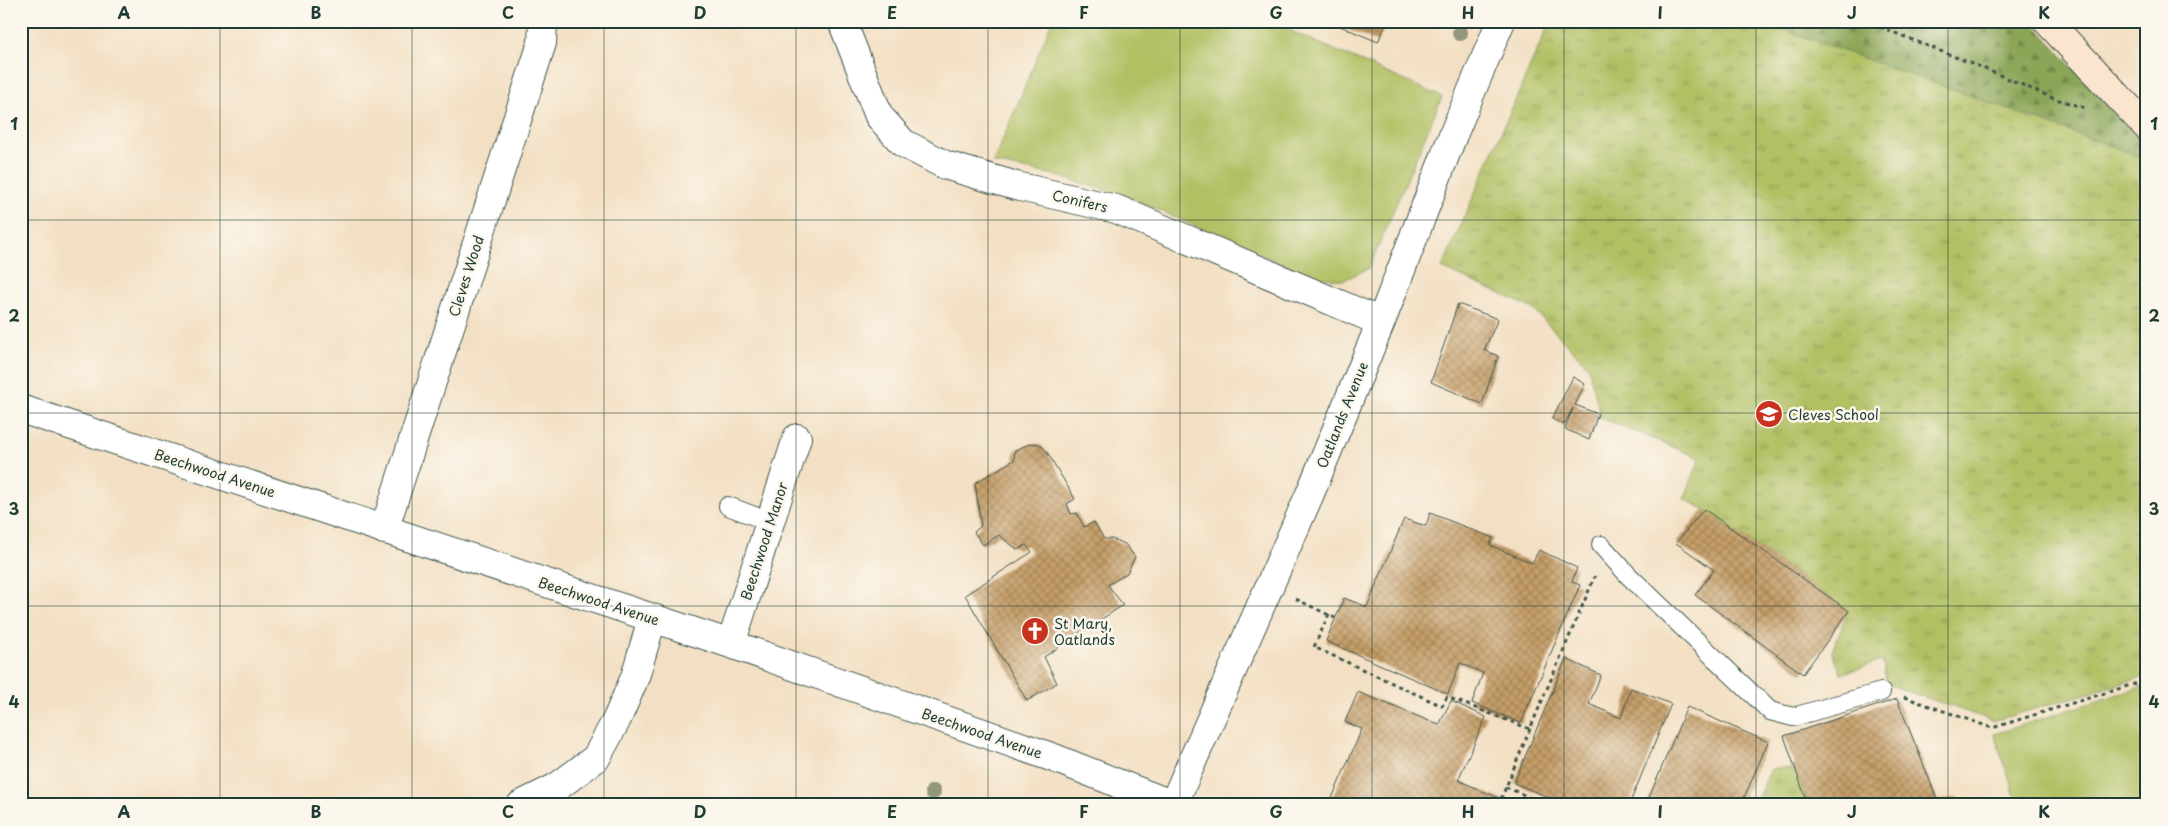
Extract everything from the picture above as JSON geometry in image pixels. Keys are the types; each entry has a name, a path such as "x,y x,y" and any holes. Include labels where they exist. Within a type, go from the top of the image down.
{"street":[{"name":"Cleves Wood","path":"384,530 542,43 543,21"},
{"name":"Conifers","path":"842,21 879,116 903,144 945,165 1016,186 1116,209 1381,322"},
{"name":"Oatlands Avenue","path":"1173,805 1270,588 1381,322 1453,135 1501,21"},
{"path":"2047,21 2147,128"},
{"name":"Beechwood Avenue","path":"21,409 731,644 1054,758 1173,805"},
{"name":"Beechwood Manor","path":"731,644 797,438"},
{"path":"521,805 557,787 596,758 617,719 635,676 652,619"}],"lane":[{"path":"728,506 770,522"},
{"path":"1603,548 1629,576 1770,711 1794,717 1882,692"}],"path":[{"path":"1865,21 2053,98 2090,110"},
{"path":"1501,799 1603,548"},
{"path":"1270,588 1336,618"},
{"path":"1329,614 1314,647 1442,706 1447,697 1530,729"},
{"path":"1882,692 1912,698 1992,728 2147,680"},
{"path":"1506,787 1546,805"}],"green space":[{"path":"1052,21 1268,21 1442,97 1369,268 1344,280 1313,277 1131,198 1054,175 993,163"},
{"path":"1550,21 1759,21 2147,159 2147,676 1993,721 1887,684 1882,661 1841,674 1832,651 1848,611 1704,509 1684,499 1700,458 1601,418 1588,366 1532,308 1442,268"},
{"path":"1759,21 2031,21 2147,149 2147,159"},
{"path":"2147,685 2147,805 2018,805 1994,734"},
{"path":"1795,768 1808,805 1754,805 1771,769"}],"building":[{"path":"1328,21 1387,21 1378,42"},
{"path":"1458,304 1498,319 1484,350 1498,356 1482,404 1431,382"},
{"path":"1573,377 1585,384 1575,405 1598,414 1589,440 1565,429 1573,408 1564,425 1552,419"},
{"name":"St Mary, Oatlands","path":"1032,443 1040,444 1047,452 1075,499 1067,504 1071,514 1077,513 1084,527 1094,522 1104,539 1112,539 1125,544 1135,557 1127,573 1108,585 1123,605 1044,657 1057,683 1027,701 965,595 1032,552 1026,545 1018,550 999,535 983,545 974,532 981,526 975,483 1014,460 1015,450"},
{"path":"1704,509 1849,611 1803,674 1695,595 1714,570 1676,543"},
{"path":"1430,513 1493,538 1490,545 1532,563 1539,550 1577,568 1572,582 1580,585 1521,723 1472,703 1483,673 1460,663 1448,694 1326,641 1344,598 1367,607 1404,519 1426,526"},
{"path":"1566,659 1601,675 1589,704 1621,718 1631,688 1671,704 1629,805 1567,805 1514,783"},
{"path":"1358,692 1439,725 1451,701 1486,717 1458,780 1514,805 1329,805 1362,729 1345,722"},
{"path":"1897,699 1938,801 1957,797 1959,805 1808,805 1784,736"},
{"path":"1687,707 1768,742 1741,805 1646,805"}],"place":[{"name":"Cleves School","path":"1769,414"},
{"name":"St Mary, Oatlands","path":"1035,631"}]}
